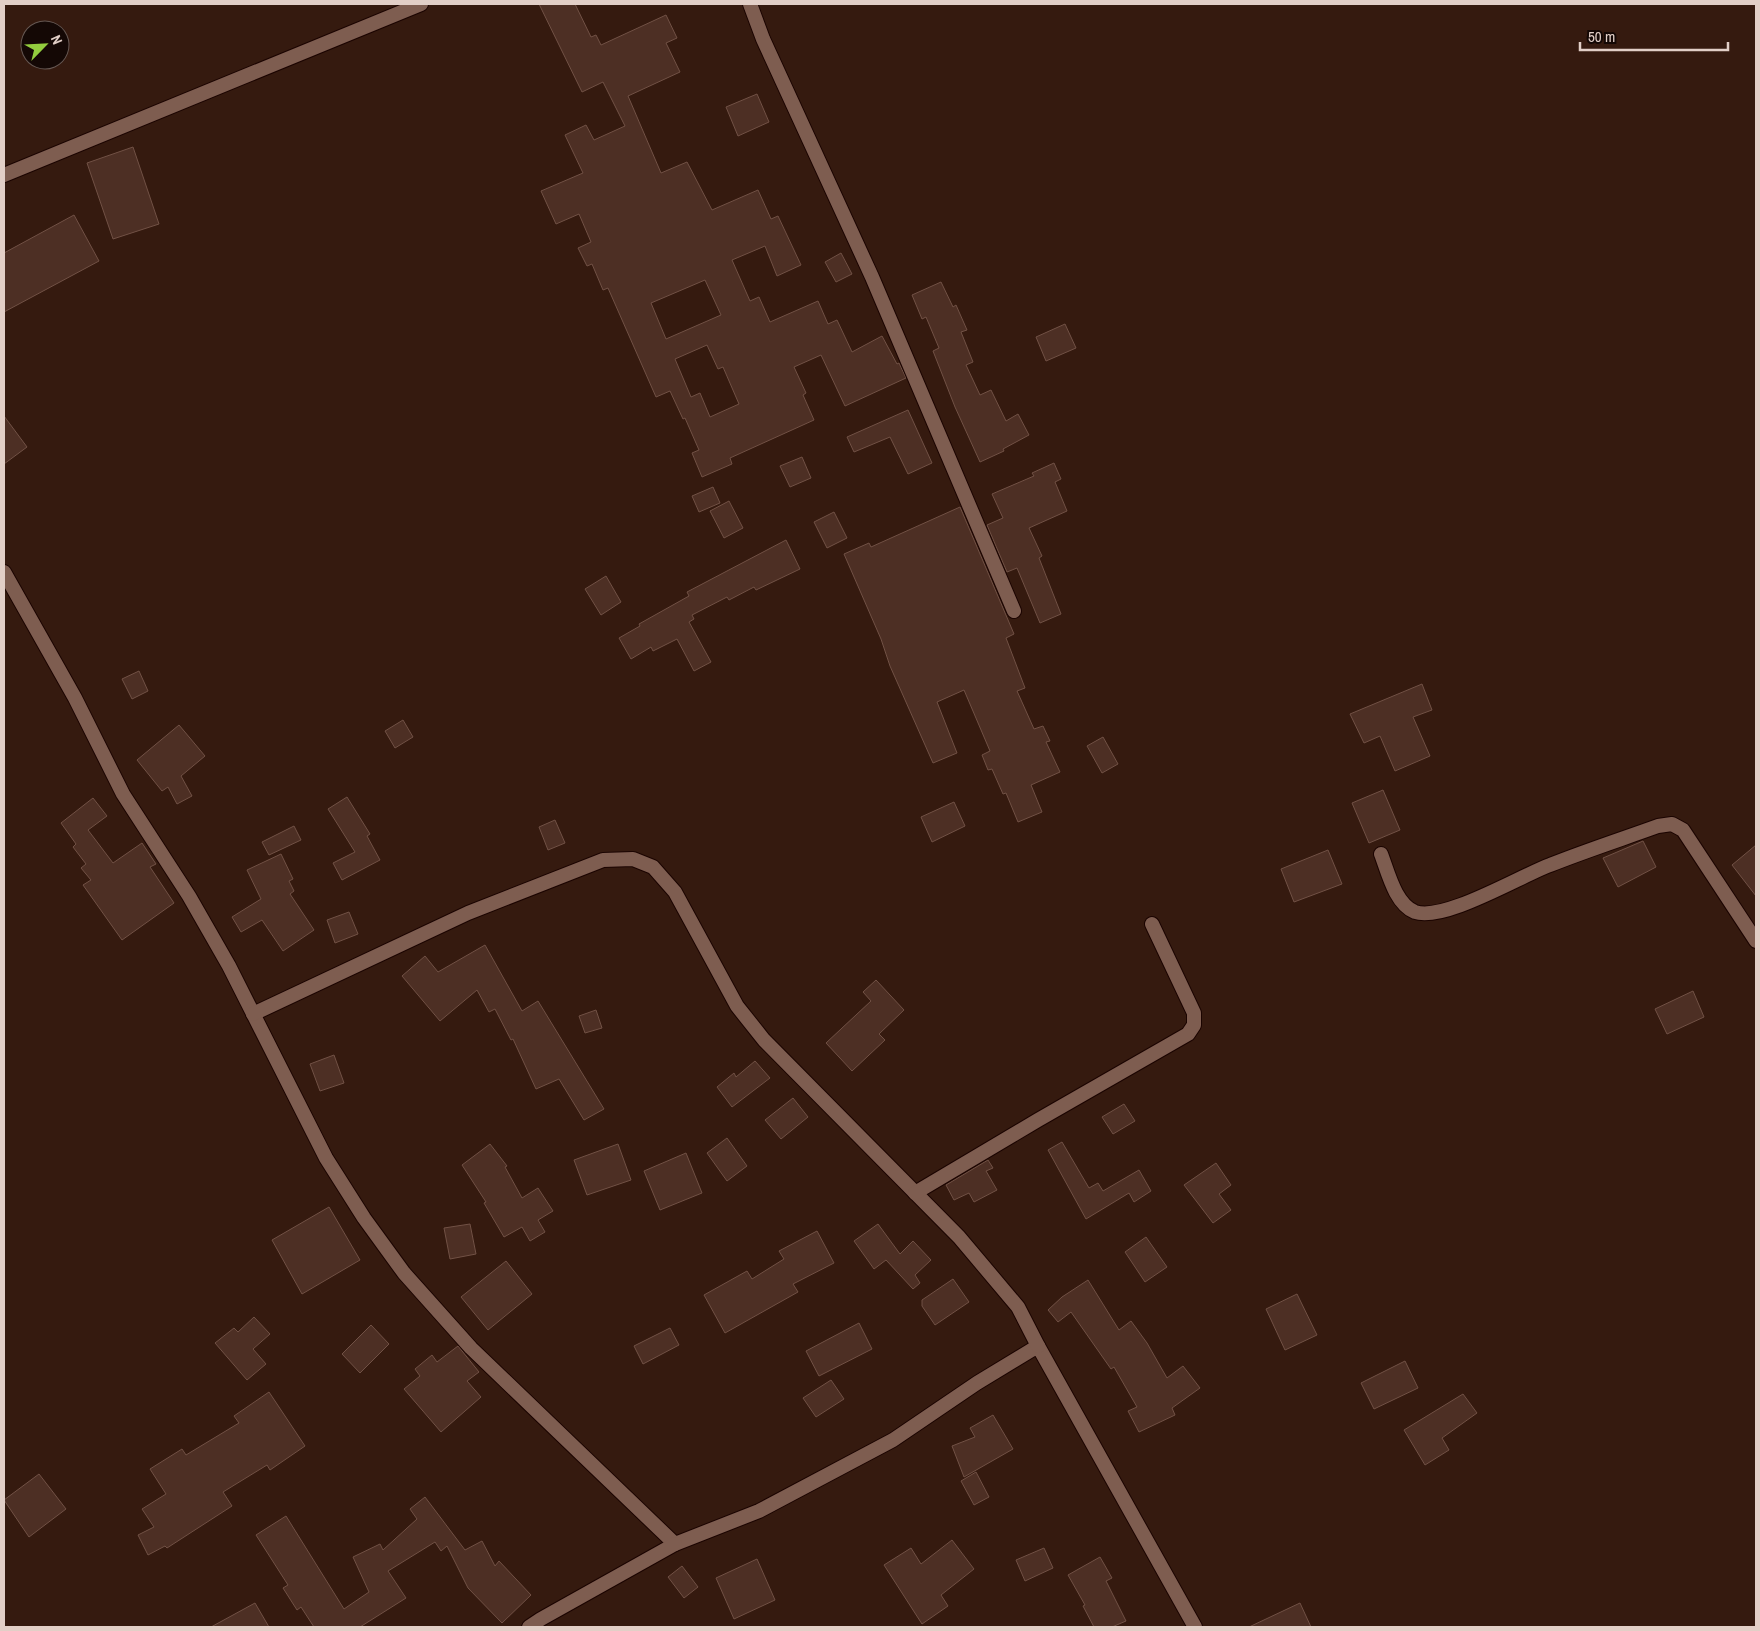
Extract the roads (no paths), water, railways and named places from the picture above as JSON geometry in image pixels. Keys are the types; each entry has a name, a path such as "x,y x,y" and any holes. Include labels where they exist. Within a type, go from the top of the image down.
{"street":[{"path":"4,175 421,4"},
{"path":"750,4 763,39 930,410 1014,610"},
{"path":"4,572 76,698 123,794 189,896 253,1014 326,1158 364,1218 404,1273 472,1348 675,1544"},
{"path":"1381,854 1398,897 1414,911 1429,914 1467,902 1548,865 1658,826 1672,824 1683,830 1756,941"},
{"path":"253,1014 468,913 602,860 633,859 654,867 675,892 737,1006 764,1040 988,1270 1018,1307 1195,1627"},
{"path":"915,1194 1038,1120 1188,1034 1194,1025 1194,1013 1152,924"},
{"path":"529,1627 675,1544 759,1512 893,1440 977,1383 1038,1346"}]}
